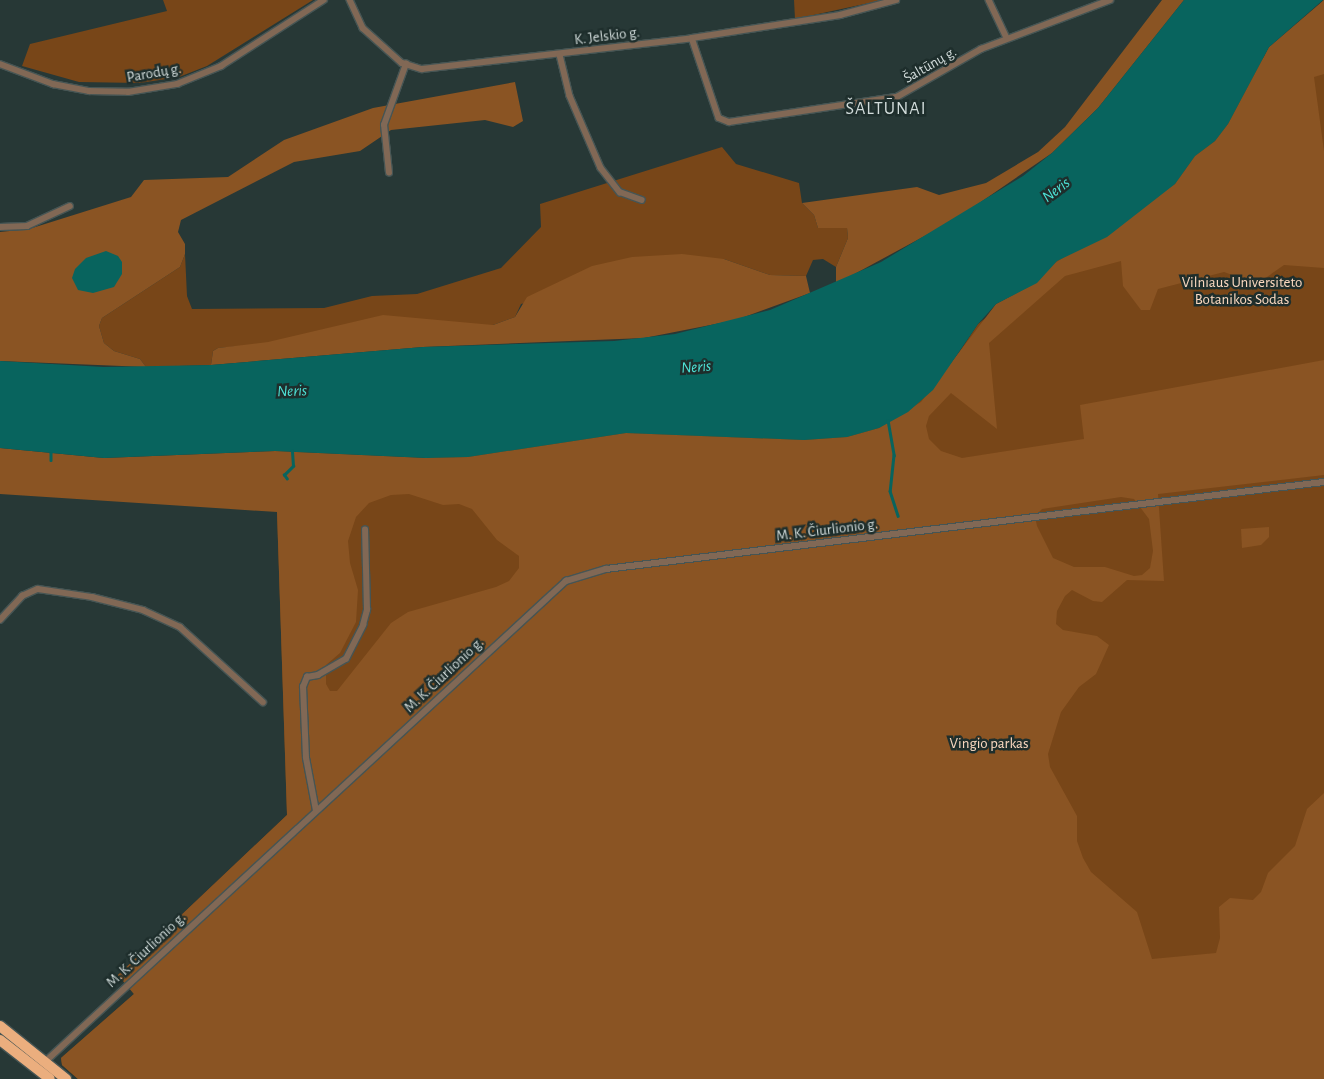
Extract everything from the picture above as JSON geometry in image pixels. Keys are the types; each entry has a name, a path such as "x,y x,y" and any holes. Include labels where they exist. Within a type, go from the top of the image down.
{"highway":[{"path":"0,1026 48,1058 66,1079"},
{"path":"0,1040 50,1079"}],"street":[{"name":"Parodų g.","path":"0,64 45,82 89,91 128,92 177,84 222,66 324,0"},
{"path":"350,0 363,28 406,64 384,125 389,173"},
{"name":"K. Jelskio g.","path":"406,64 422,69 560,55 692,38 840,15 896,0"},
{"path":"989,0 1007,38"},
{"name":"Šaltūnų g.","path":"692,38 719,118 723,122 897,96 981,49 1110,0"},
{"path":"560,55 570,96 601,168 620,192 642,200"},
{"path":"0,227 27,226 70,206"},
{"name":"M. K. Čiurlionio g.","path":"48,1058 550,594 578,576 616,568 954,529 1324,482"},
{"path":"316,811 306,758 303,687 307,677 325,672 346,658 363,625 367,610 365,530"},
{"path":"0,620 22,596 38,589 92,597 144,610 180,627 263,702"}],"green space":[{"path":"163,0 313,0 207,66 179,77 140,83 79,82 22,66 30,44 167,11"},
{"path":"794,0 883,0 795,19"},
{"path":"1162,0 1184,0 1098,108 1052,153 956,219 836,284 836,267 848,238 847,228 818,228 814,215 802,203 917,187 939,195 986,183 1038,152 1065,127"},
{"name":"Vingio parkas","path":"1324,0 1324,1079 78,1079 62,1065 61,1058 134,994 118,975 287,815 275,451 426,458 944,375 978,324 1022,289"},
{"name":"Vingio parkas","path":"1324,0 1324,74 1314,77 1324,151 1324,268 1284,265 1257,284 1224,272 1158,289 1150,310 1141,310 1123,286 1121,261 1065,276 989,343 997,429 951,393 929,416 926,426 929,439 941,451 962,458 1084,439 1080,405 1324,360 1324,475 1158,494 1164,581 1127,580 1102,602 1093,601 1072,590 1065,596 1057,611 1056,624 1063,630 1097,636 1109,645 1096,674 1079,687 1061,712 1048,754 1050,767 1077,816 1077,841 1083,858 1091,872 1137,912 1152,959 1216,953 1220,938 1219,907 1230,898 1253,900 1261,892 1268,873 1295,846 1307,809 1324,793 1324,1079 78,1079 62,1065 61,1058 134,994 118,975 287,815 277,512 0,494 0,448 104,458 275,451 426,458 468,457 626,433 804,440 847,437 879,428 921,402 996,304 1037,282 1052,265 1175,184 1195,156 1215,141 1228,124 1269,47","holes":["409,494 443,505 459,504 472,509 497,540 519,556 519,568 509,581 496,587 408,612 391,623 337,691 330,691 326,684 326,665 340,653 356,622 358,590 350,563 348,541 356,517 369,503 391,495","1121,497 1134,499 1149,519 1153,551 1150,568 1142,575 1134,576 1105,567 1074,567 1053,558 1037,526 1035,516 1042,509"]},
{"path":"515,82 523,121 513,127 485,120 391,130 360,151 294,162 181,220 178,232 185,244 185,254 180,267 102,318 99,326 104,343 114,351 140,359 146,367 0,361 0,232 29,229 131,197 144,180 228,177 284,140 373,108"},
{"path":"722,147 736,164 799,183 802,203 814,215 818,228 847,228 848,238 836,267 823,259 813,260 806,276 770,275 724,259 521,304 515,317 493,325 218,348 213,351 211,365 146,367 140,359 114,351 104,343 99,326 102,318 180,267 185,254 187,296 192,309 324,308 372,296 417,294 501,268 541,227 540,204"},
{"path":"682,254 724,259 770,275 806,276 810,293 736,320 644,338 423,347 211,365 213,351 218,348 268,342 383,315 493,325 515,317 527,297 592,266 632,257"},
{"path":"1269,527 1269,537 1261,545 1242,548 1241,529"}],"water":[{"name":"Neris","path":"1184,0 1323,0 1269,47 1228,124 1215,141 1195,156 1175,184 1107,237 1057,261 1037,283 996,304 978,324 933,390 908,412 879,428 847,437 804,440 626,433 468,457 426,458 275,451 104,458 0,448 0,361 104,367 211,365 423,347 614,341 675,334 770,310 881,262 1023,176 1052,153 1098,108"},
{"path":"106,251 118,256 122,262 122,274 114,287 93,293 78,290 72,278 75,269 86,258"}],"waterway":[{"path":"888,420 894,455 890,491 898,516"},
{"path":"287,479 284,475 293,466 292,451"},
{"path":"51,453 51,460"}],"district":[{"name":"ŠALTŪNAI","path":"886,109"}],"park label":[{"name":"Vilniaus Universiteto Botanikos Sodas","path":"1242,290"}]}
